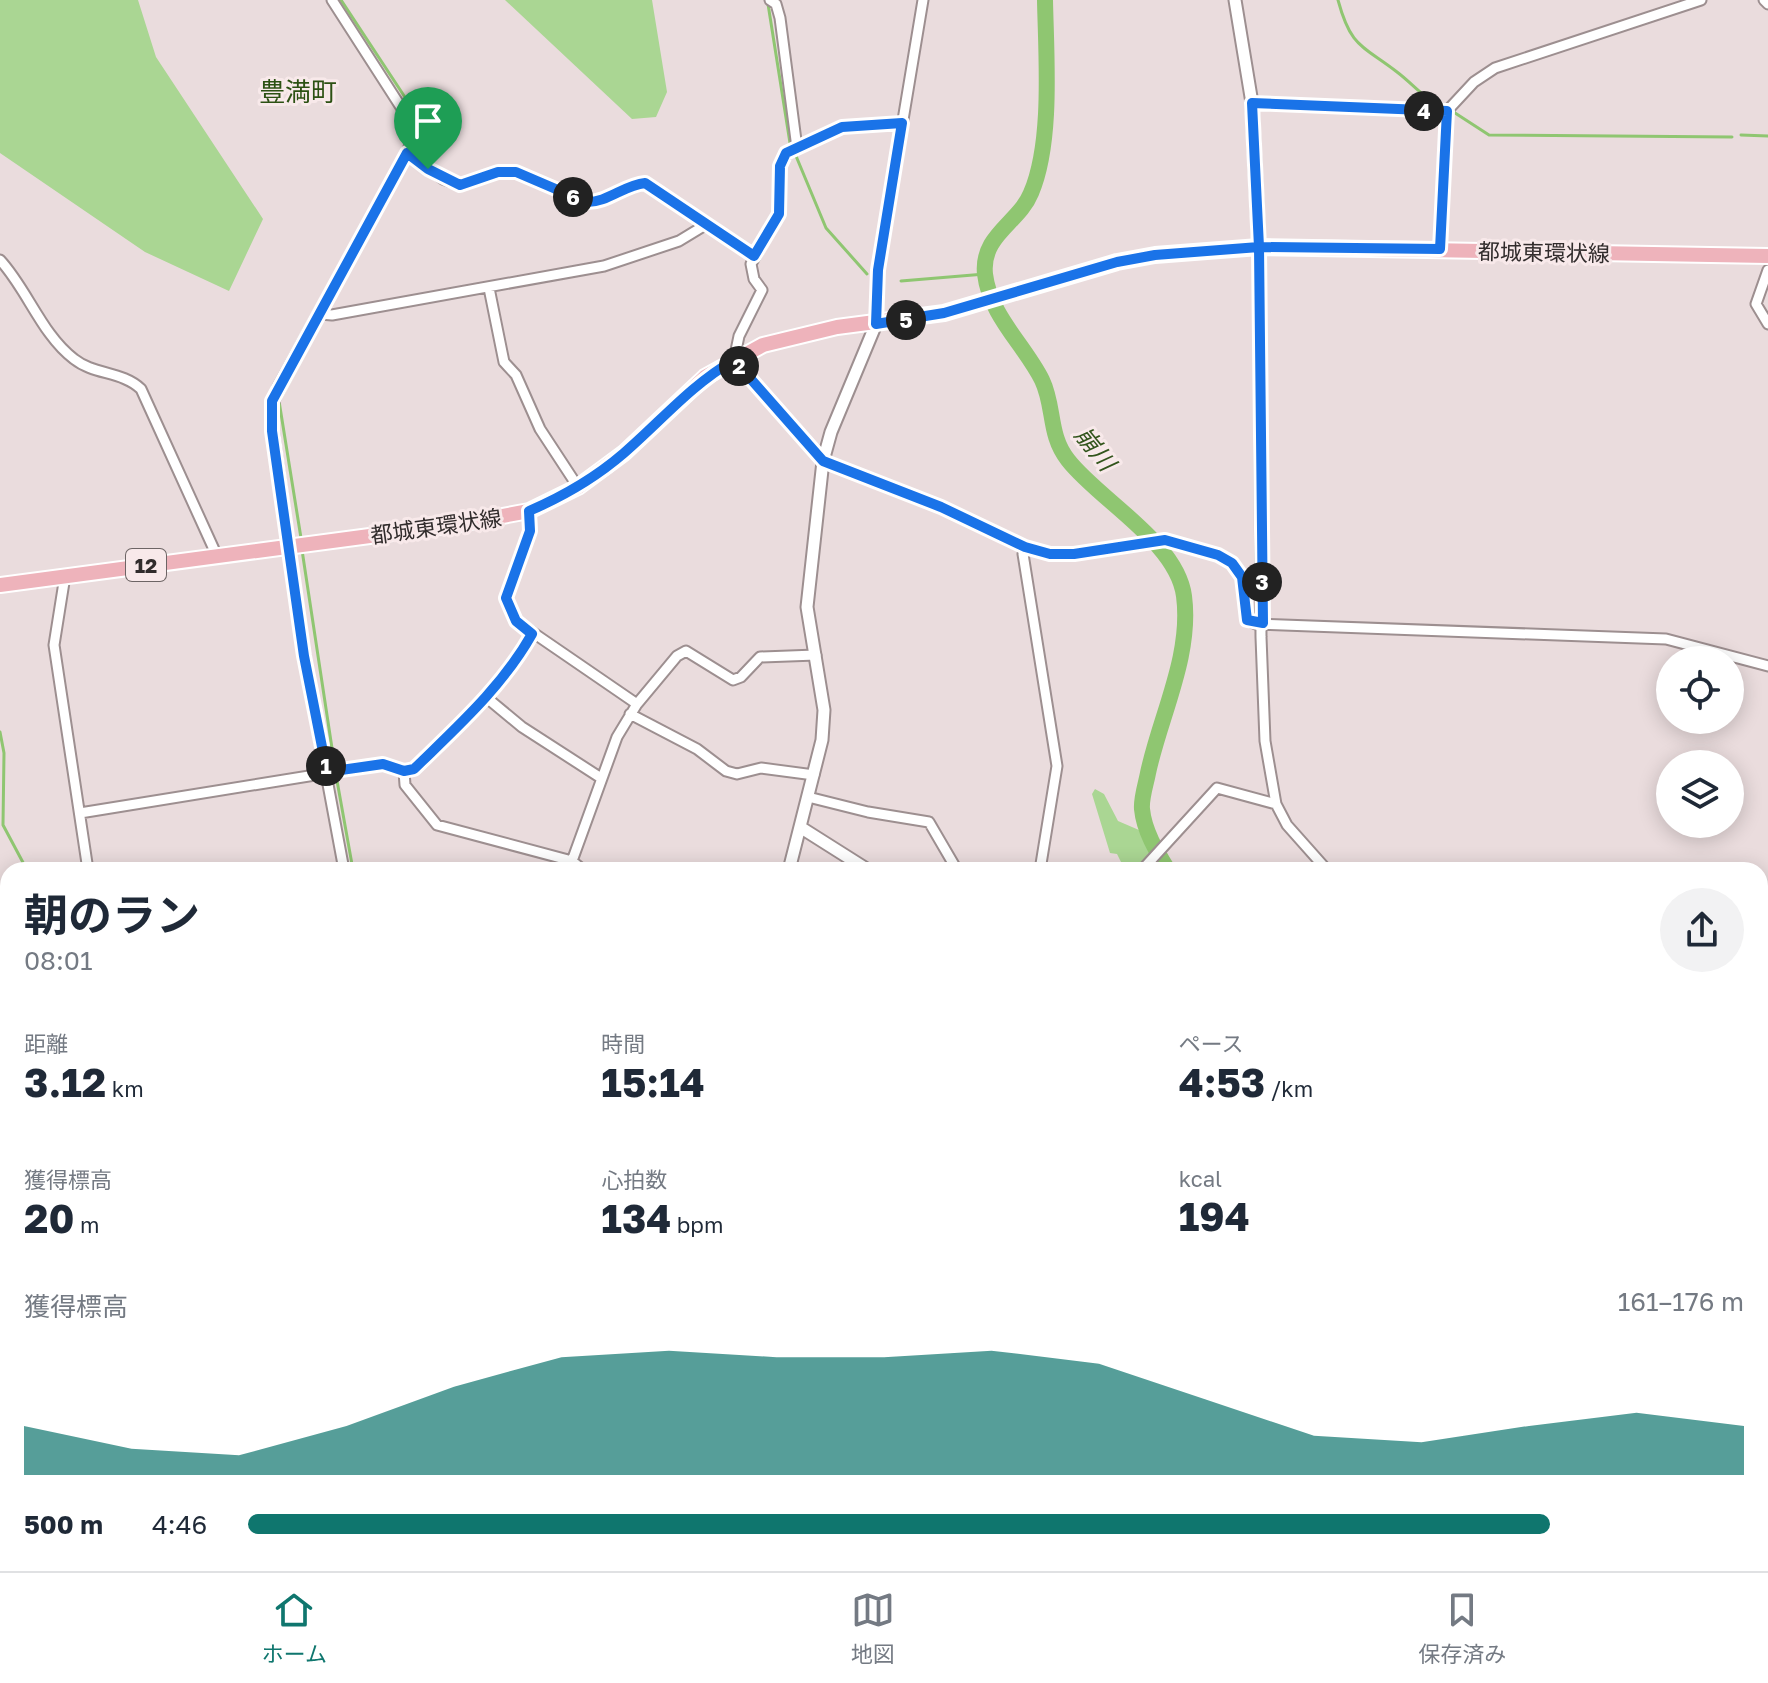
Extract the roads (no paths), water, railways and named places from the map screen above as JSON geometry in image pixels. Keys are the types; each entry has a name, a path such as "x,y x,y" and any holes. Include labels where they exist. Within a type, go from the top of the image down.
{"main road":[{"name":"都城東環状線","path":"0,585 460,524 529,511 578,487 624,453 705,377 763,345 799,335 944,313 1142,257 1259,247 1768,256"}],"street":[{"path":"332,0 413,121 415,129 412,156 278,387 271,414 298,545 304,656 343,862"},
{"path":"770,0 776,4 780,18 797,148"},
{"path":"791,862 814,775 824,710 807,593 823,461 831,432 876,324 878,270 923,0"},
{"path":"1235,0 1252,103 1259,247 1263,710 1276,804 1287,825 1320,862"},
{"path":"1440,249 1447,111 1474,82 1495,68 1701,0"},
{"path":"1252,103 1447,111"},
{"path":"902,123 842,127 786,153 780,166 779,214 754,256 751,272 762,290 739,336 734,360 823,461 941,507 1025,547 1050,554 1074,554 1165,540 1232,563 1242,577 1247,620 1666,639 1768,666"},
{"path":"412,156 443,179 460,185 498,172 516,172 586,202 595,202 630,185 645,183 754,256"},
{"path":"320,314 332,315 489,288 631,259 679,241 707,224"},
{"path":"0,260 71,357 93,370 122,377 141,389 217,556"},
{"path":"1768,270 1756,304 1768,324"},
{"path":"489,288 504,362 516,375 531,413 578,487"},
{"path":"529,511 530,531 506,598 516,621 637,704"},
{"path":"1025,547 1023,554 1057,766 1041,862"},
{"path":"65,576 54,645 87,862"},
{"path":"80,813 383,764 404,771 414,769 487,698 513,668 532,634"},
{"path":"404,771 405,785 437,825 572,861 601,778 630,714 677,656 686,651 733,680 741,677 760,657 816,655"},
{"path":"487,698 522,727 601,778"},
{"path":"630,714 697,749 726,771 737,774 761,768 814,775"},
{"path":"1150,862 1217,788 1276,804"},
{"path":"808,797 868,812 929,822 952,862"},
{"path":"800,827 855,862"}],"waterway":[{"path":"341,0 418,117 423,129 412,153"},
{"name":"崩川","path":"1045,0 1047,98 1038,172 1025,203 989,249 985,274 1000,317 1042,380 1057,441 1068,460 1152,540 1178,576 1184,596 1183,641 1174,686 1153,751 1142,805 1148,833 1163,862"},
{"path":"1338,0 1348,28 1359,44 1443,107"},
{"path":"768,4 790,143"},
{"path":"1452,111 1489,135 1732,137"},
{"path":"1741,135 1768,136"},
{"path":"796,156 826,228 867,274"},
{"path":"301,538 279,401 408,160"},
{"path":"901,281 985,274"},
{"path":"302,550 335,768"},
{"path":"0,732 4,753 3,825 23,862"},
{"path":"336,775 352,862"}],"district":[{"name":"豊満町","path":"298,91"}]}
